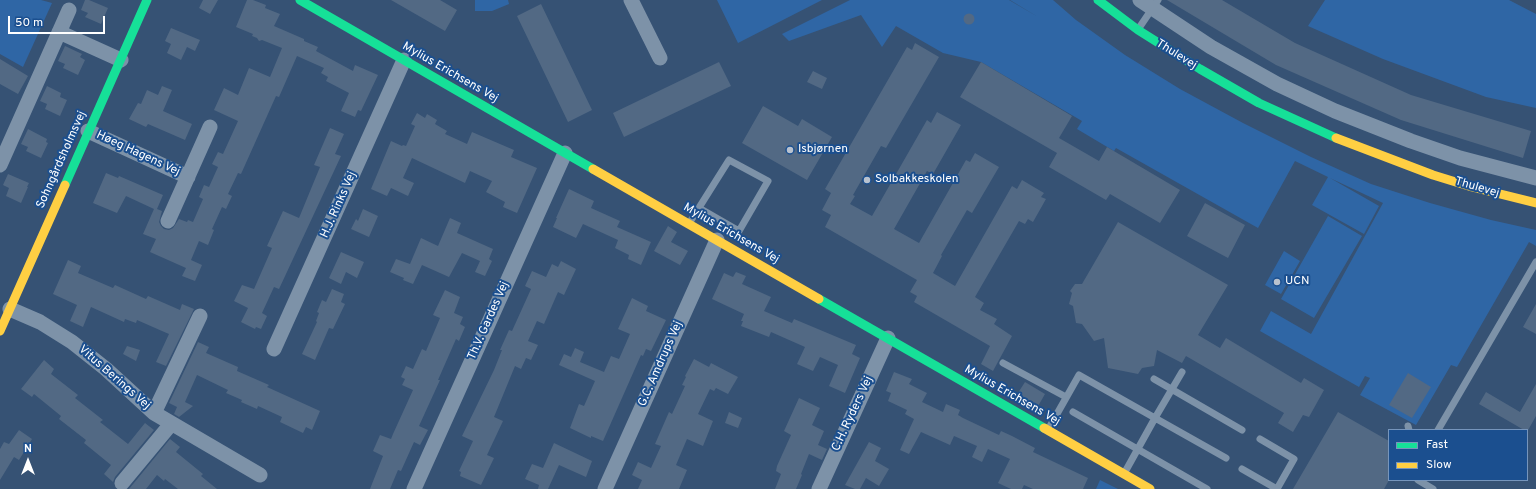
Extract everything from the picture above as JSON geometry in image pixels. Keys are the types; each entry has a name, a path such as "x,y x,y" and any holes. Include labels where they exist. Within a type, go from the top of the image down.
{"street":[{"name":"Sohngårdsholmsvej","path":"0,331 147,0"},
{"name":"Mylius Erichsens Vej","path":"300,0 1150,489"},
{"path":"631,0 660,58"},
{"name":"Thulevej","path":"1098,0 1138,30 1200,69 1259,103 1309,127 1433,175 1536,203"},
{"name":"Thulevej","path":"1140,0 1155,5 1211,47 1270,80 1335,111 1396,136 1460,158 1531,177 1521,200"},
{"path":"0,163 69,10"},
{"path":"59,32 121,60"},
{"name":"H.J. Rinks Vej","path":"274,349 404,60"},
{"path":"1259,103 1270,80"},
{"name":"Høeg Hagens Vej","path":"168,221 210,127"},
{"name":"Høeg Hagens Vej","path":"88,131 188,177"},
{"path":"1388,158 1396,136"},
{"name":"Th.V. Gardes Vej","path":"414,489 565,153"},
{"name":"G.C. Amdrups Vej","path":"605,489 717,240"},
{"name":"Vitus Berings Vej","path":"10,309 40,322 72,342 106,369 154,413 260,475"},
{"name":"Vitus Berings Vej","path":"154,413 200,316"},
{"name":"C.H. Ryders Vej","path":"819,489 888,338"},
{"path":"122,483 171,424"}],"lane":[{"path":"1138,30 1155,5"},
{"path":"689,224 699,208 729,160 768,181 739,231 699,208"},
{"path":"1439,429 1536,262"},
{"path":"1003,362 1066,397"},
{"path":"1124,474 1182,372"},
{"path":"1048,430 1079,375 1226,458"},
{"path":"1154,379 1242,430"},
{"path":"1073,412 1207,489"},
{"path":"1242,469 1277,489 1294,459 1260,439"},
{"path":"1420,481 1433,489"}],"shaded area":[{"path":"0,0 41,0 52,3 23,67 0,54"},
{"path":"475,0 508,0 509,4 492,11 475,11"},
{"path":"717,0 822,0 738,43"},
{"path":"850,0 1009,0 1038,17 1010,0 1053,0 1076,20 1125,55 1180,89 1243,123 1311,157 1371,184 1430,203 1491,220 1536,230 1536,246 1529,242 1457,367 1451,365 1416,425 1360,395 1370,378 1365,376 1359,387 1260,331 1271,311 1311,334 1383,203 1330,178 1379,206 1364,234 1312,205 1328,177 1295,161 1258,228 1116,148 1114,151 1077,129 1082,121 981,62 943,53 896,26 882,47 861,15 789,41 782,34"},
{"path":"1325,0 1509,0 1536,14 1536,108 1486,97 1383,59 1308,26"},
{"path":"1328,216 1362,236 1314,318 1281,299"},
{"path":"1284,251 1300,261 1281,294 1265,285"},
{"path":"1100,480 1118,489 1096,489"}],"building":[{"path":"85,0 89,0 108,8 101,24 85,17 88,13 81,10"},
{"path":"203,0 218,0 210,14 199,8"},
{"path":"247,0 253,0 266,5 265,8 280,14 274,26 318,47 316,51 353,71 355,65 378,75 361,111 358,110 355,117 341,111 349,93 326,81 328,77 321,73 324,68 297,56 279,97 276,96 241,174 238,173 228,194 232,196 226,209 222,207 212,229 214,230 208,245 199,241 191,260 202,265 195,281 182,276 186,268 150,252 156,239 143,234 154,209 126,196 117,213 93,203 106,173 118,178 119,176 163,195 157,209 162,211 159,222 164,229 169,230 173,228 179,219 187,222 188,220 193,222 203,199 199,197 204,185 209,187 218,167 212,164 218,152 223,154 238,121 214,110 224,88 238,95 249,68 270,77 282,48 262,40 259,41 257,38 252,36 253,34 236,27"},
{"path":"391,0 440,0 457,10 445,31"},
{"path":"1167,0 1222,0 1295,43 1411,95 1531,131 1523,158 1401,120 1276,65"},
{"path":"541,4 592,110 568,122 517,16"},
{"path":"967,14 971,14 973,15 973,23 967,24 964,21 964,17"},
{"path":"171,28 200,40 195,51 187,47 181,60 167,53 171,44 165,41"},
{"name":"Solbakkeskolen","path":"915,43 939,57 886,148 881,146 853,195 855,196 850,204 872,216 927,120 931,123 937,112 961,125 933,174 927,171 894,229 919,243 966,160 970,162 975,153 999,167 972,213 967,210 941,255 942,256 933,273 955,286 1012,186 1017,189 1022,180 1044,193 1041,197 1046,199 1033,222 1028,219 1025,224 1019,221 975,297 984,303 980,310 997,319 994,324 1012,336 993,371 981,364 990,346 914,302 917,296 910,292 917,280 825,227 831,215 822,210 831,193 825,189 907,47 912,50"},
{"path":"65,46 82,54 80,57 85,60 78,75 63,68 65,64 58,61"},
{"path":"0,59 28,76 18,94 0,84"},
{"path":"719,62 731,86 624,137 613,113"},
{"path":"981,62 1072,116 1059,138 1099,161 1107,147 1180,190 1160,223 1110,194 1106,200 1049,167 1057,153 960,97"},
{"path":"813,71 827,78 822,89 807,82"},
{"path":"47,86 61,93 60,97 67,100 60,116 45,109 47,104 40,101"},
{"path":"162,86 172,90 163,111 192,124 185,140 148,124 146,127 129,119 138,103 141,104 147,90 158,95"},
{"name":"Isbjørnen","path":"763,106 798,126 802,119 832,137 807,180 742,143"},
{"path":"417,113 425,118 427,114 437,120 435,124 447,131 445,134 467,144 472,132 514,150 511,157 537,168 517,213 503,207 505,202 486,192 492,181 470,171 465,183 412,158 403,178 414,183 408,196 391,188 387,196 371,189 391,141 402,146 406,146 415,126 411,124"},
{"path":"330,128 344,134 335,154 341,156 279,289 274,287 262,313 267,316 261,329 256,327 255,329 241,322 248,308 234,301 242,285 254,289 272,248 267,246 283,211 299,218 320,167 314,165"},
{"path":"28,129 47,139 46,142 48,143 41,158 26,151 28,147 21,144"},
{"path":"8,174 29,183 21,203 6,196 9,188 3,185"},
{"path":"569,189 594,201 591,208 620,221 617,227 651,242 641,265 628,259 629,255 615,248 618,240 583,224 576,238 553,227"},
{"path":"1205,203 1245,225 1228,258 1187,236"},
{"path":"363,209 378,216 369,237 351,229 356,219 358,221"},
{"path":"450,218 461,223 457,233 493,249 489,259 492,261 485,276 475,272 480,261 462,253 449,277 422,265 413,284 390,272 396,259 410,264 421,238 438,246"},
{"path":"1118,222 1228,285 1198,335 1220,348 1226,338 1301,383 1304,378 1324,390 1309,417 1303,415 1293,432 1278,423 1284,413 1186,356 1182,363 1157,350 1154,366 1142,368 1138,374 1108,368 1104,338 1094,341 1082,324 1076,323 1073,306 1069,304 1072,293 1070,291 1075,284 1082,284"},
{"path":"668,226 677,232 671,242 688,251 680,265 654,251"},
{"path":"341,252 364,262 357,278 346,272 341,284 329,278"},
{"path":"68,260 81,266 78,273 113,288 115,285 146,299 148,296 180,310 182,304 194,309 166,366 156,362 169,334 137,320 136,323 125,319 124,322 91,307 83,327 70,321 77,305 53,294"},
{"path":"561,261 576,269 564,295 558,292 544,324 537,321 528,341 538,345 531,360 526,358 521,369 515,366 494,417 503,421 487,455 494,458 481,485 460,476 461,472 459,471 473,441 462,436 494,370 502,350 500,350 509,330 512,331 531,289 525,286 532,271 546,277 552,264 558,267"},
{"path":"736,272 746,276 742,284 771,297 764,311 792,323 794,319 856,345 852,354 860,358 845,393 829,386 838,365 820,357 813,371 797,364 805,347 771,332 769,337 741,326 743,321 741,321 744,314 712,299 724,273 733,277"},
{"path":"332,289 344,294 341,302 345,304 333,329 329,328 315,360 302,354 317,322 319,313 317,312 322,300 326,302"},
{"path":"445,290 460,297 454,313 463,317 460,324 465,327 459,341 456,339 438,380 440,380 419,426 428,430 420,445 414,442 401,471 398,470 390,489 370,489 383,456 373,451 380,435 391,439 413,390 402,385 405,379 401,377 406,366 413,369 422,349 426,351 440,318 433,315"},
{"path":"632,298 648,306 646,311 666,320 651,351 646,349 643,356 641,355 603,441 591,436 591,438 570,428 579,404 584,406 595,381 559,365 564,354 571,357 575,348 584,352 580,362 604,372 611,356 619,359 630,334 618,329"},
{"path":"1536,304 1536,334 1523,327"},
{"path":"198,342 209,347 206,353 238,367 237,371 269,385 267,387 320,411 312,430 306,427 303,433 280,422 282,417 258,406 257,409 241,402 242,400 226,393 228,390 197,375 185,402 193,406 179,417 174,414 177,407 169,403"},
{"path":"127,346 140,350 136,361 123,354"},
{"path":"694,359 709,367 711,363 738,377 728,394 716,388 714,391 710,389 698,414 713,421 703,446 687,439 676,465 687,470 679,489 638,489 642,480 632,475 638,462 651,468 661,446 655,444 669,412 672,414 685,386 682,385"},
{"path":"44,360 54,369 51,374 78,395 75,398 103,420 100,422 128,444 145,423 154,430 115,477 113,482 104,474 111,465 84,443 86,440 59,419 61,416 34,394 32,397 21,389"},
{"path":"894,372 912,379 909,384 927,393 922,402 943,412 946,404 960,410 958,415 963,418 999,435 1001,431 1012,436 1035,448 1033,452 1088,478 1083,489 1033,489 1024,485 1022,489 1011,489 998,483 1010,459 988,449 982,462 972,457 977,446 954,436 950,445 921,432 909,454 900,450 914,419 905,414 907,410 888,401 891,393 886,391"},
{"path":"1408,373 1431,387 1412,418 1389,405"},
{"path":"1025,382 1045,394 1037,408 1016,396"},
{"path":"1536,384 1536,416 1528,430 1522,429 1479,404 1486,392 1520,412"},
{"path":"799,398 820,408 812,425 824,431 818,445 827,449 822,460 809,454 796,489 775,489 781,474 776,471 777,466 791,435 784,431"},
{"path":"729,412 742,418 738,428 725,423"},
{"path":"1338,412 1388,440 1388,481 1384,489 1293,489"},
{"path":"19,430 32,439 19,460 14,457 0,480 0,449 4,442 9,444"},
{"path":"170,439 180,447 176,452 203,474 201,476 217,489 178,489 157,475 146,489 129,489"},
{"path":"869,442 881,448 875,461 889,469 879,486 866,478 860,489 855,489 845,485"},
{"path":"554,443 592,461 586,477 559,465 548,489 538,489 539,485 525,479 532,464 543,468"}],"traffic: fast":[{"path":"65,185 147,0"},
{"path":"300,0 593,169"},
{"path":"1098,0 1138,30 1200,69 1259,103 1336,138"},
{"path":"819,299 1044,428"}],"traffic: slow":[{"path":"1336,138 1433,175 1472,187 1536,203"},
{"path":"593,169 819,299"},
{"path":"0,331 65,185"},
{"path":"1044,428 1150,489"}],"place":[{"name":"Isbjørnen","path":"790,150"},
{"name":"Solbakkeskolen","path":"867,180"},
{"name":"UCN","path":"1277,282"}]}
